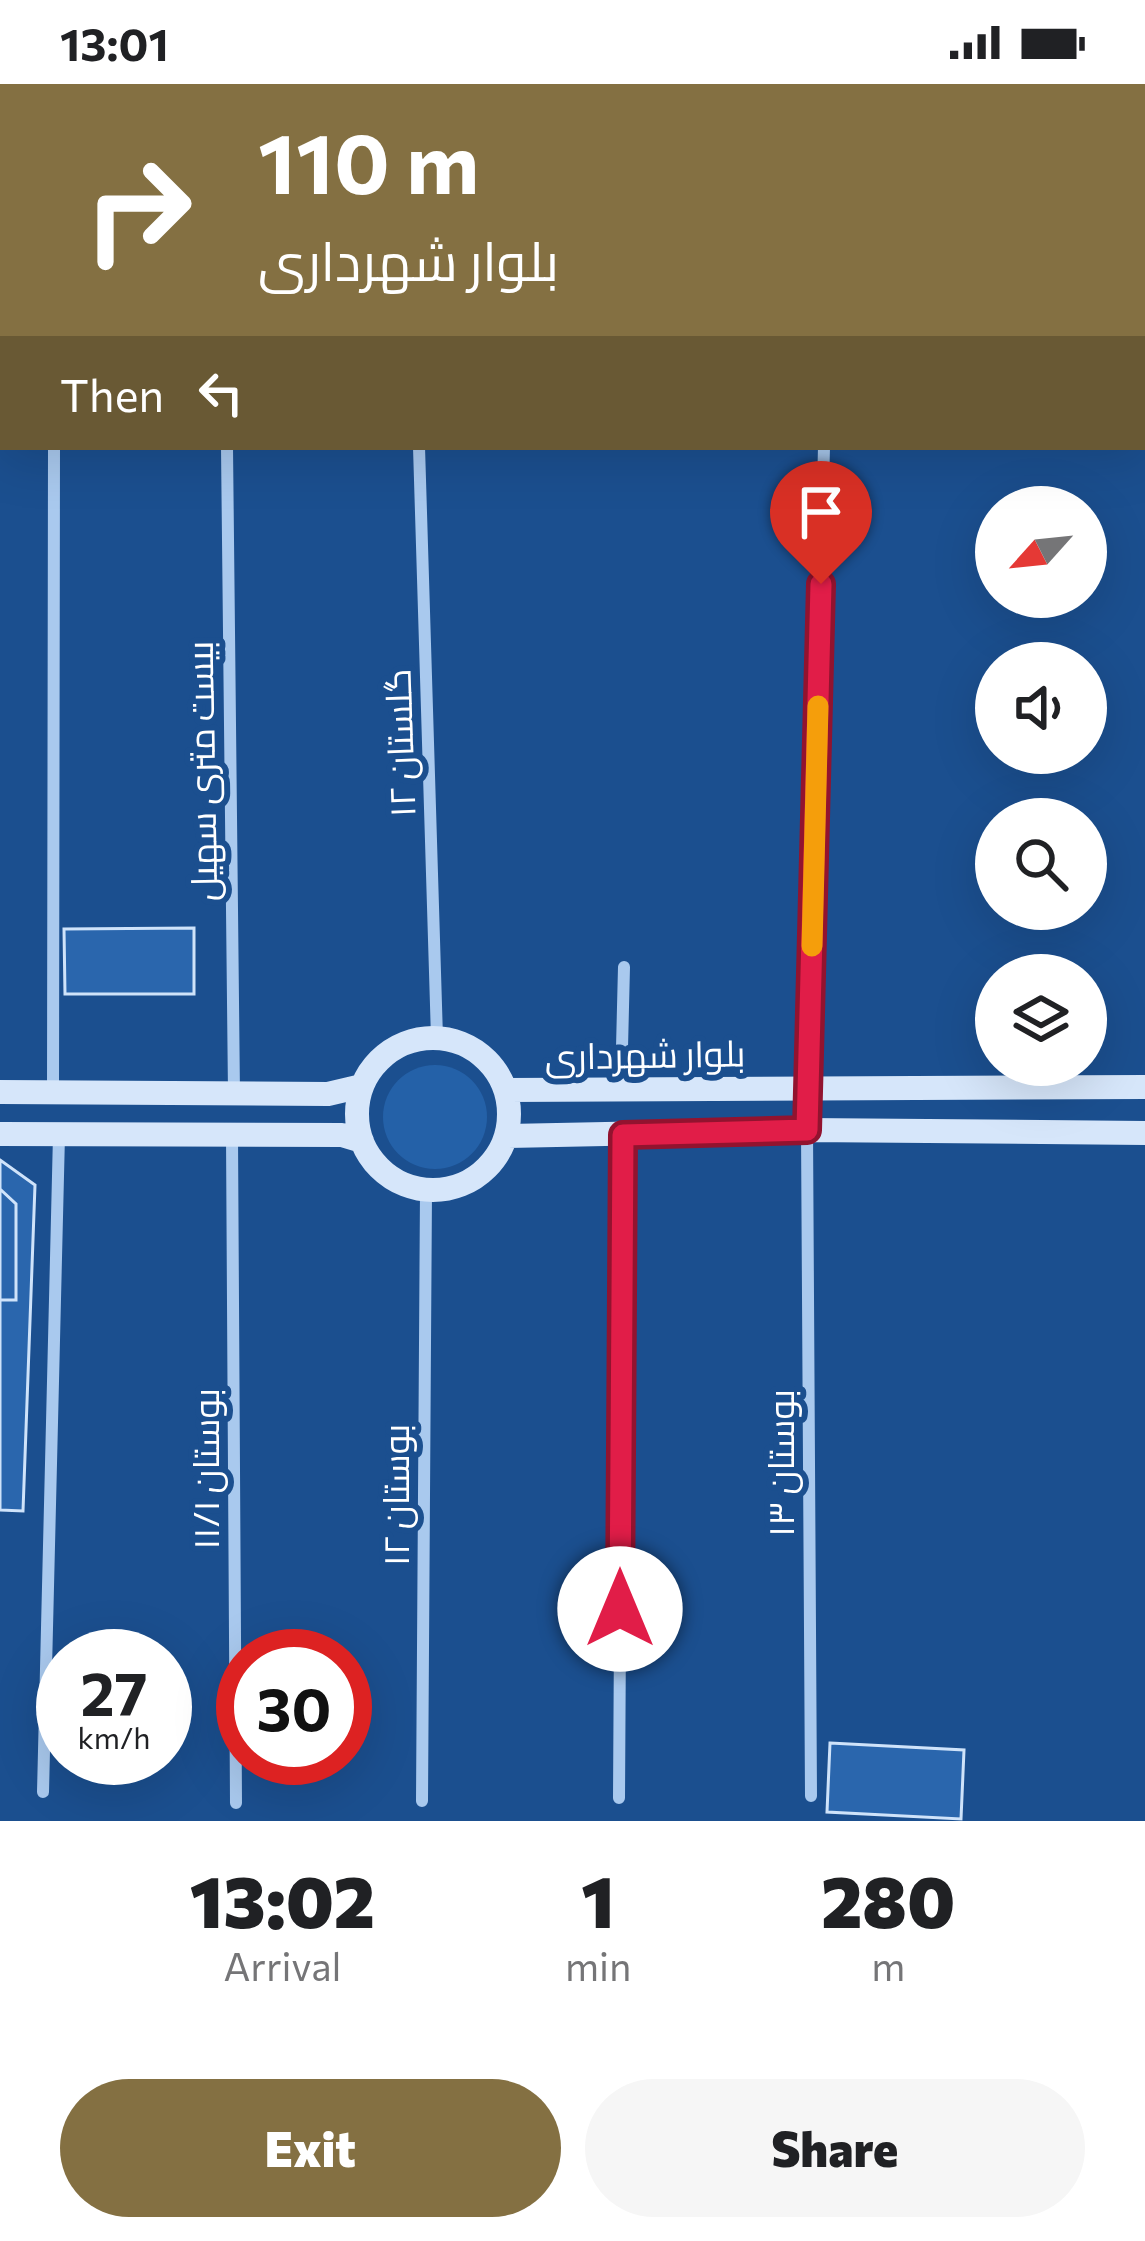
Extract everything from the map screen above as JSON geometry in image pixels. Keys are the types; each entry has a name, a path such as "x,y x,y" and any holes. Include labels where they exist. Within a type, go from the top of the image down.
{"main road":[{"path":"437,1038 480,1053 506,1090 507,1136 485,1171 448,1190 426,1190 394,1180 362,1141 357,1122 362,1086 385,1055 418,1039 437,1038"},
{"path":"0,1092 328,1094 362,1086"},
{"name":"بلوار شهرداری","path":"506,1090 1145,1087"},
{"path":"507,1136 807,1130 1145,1132"},
{"path":"0,1134 342,1135 362,1141"}],"street":[{"path":"53,1093 54,450"},
{"name":"بیست متری سهیل","path":"227,450 234,1094"},
{"name":"گلستان ۱۲","path":"418,450 437,1038"},
{"name":"بوستان ۱۳","path":"812,1796 807,1130 824,450"},
{"path":"621,1088 624,967"},
{"path":"43,1792 58,1134"},
{"name":"بوستان ۱۱/۱","path":"232,1134 236,1803"},
{"path":"619,1798 623,1135"},
{"name":"بوستان ۱۲","path":"422,1801 426,1190"}],"shaded area":[{"path":"435,1065 455,1069 472,1080 483,1097 487,1117 483,1137 472,1154 455,1165 435,1169 415,1165 398,1154 387,1137 383,1117 387,1097 398,1080 415,1069"}],"building":[{"path":"194,928 194,994 65,994 64,929"},
{"path":"0,1160 35,1185 23,1511 0,1510"},
{"path":"0,1189 16,1204 16,1300 0,1300"},
{"path":"830,1743 964,1750 961,1819 827,1812"}],"slow traffic":[{"path":"812,946 818,706"}],"route":[{"path":"620,1609 623,1135 807,1130 821,584"}]}
